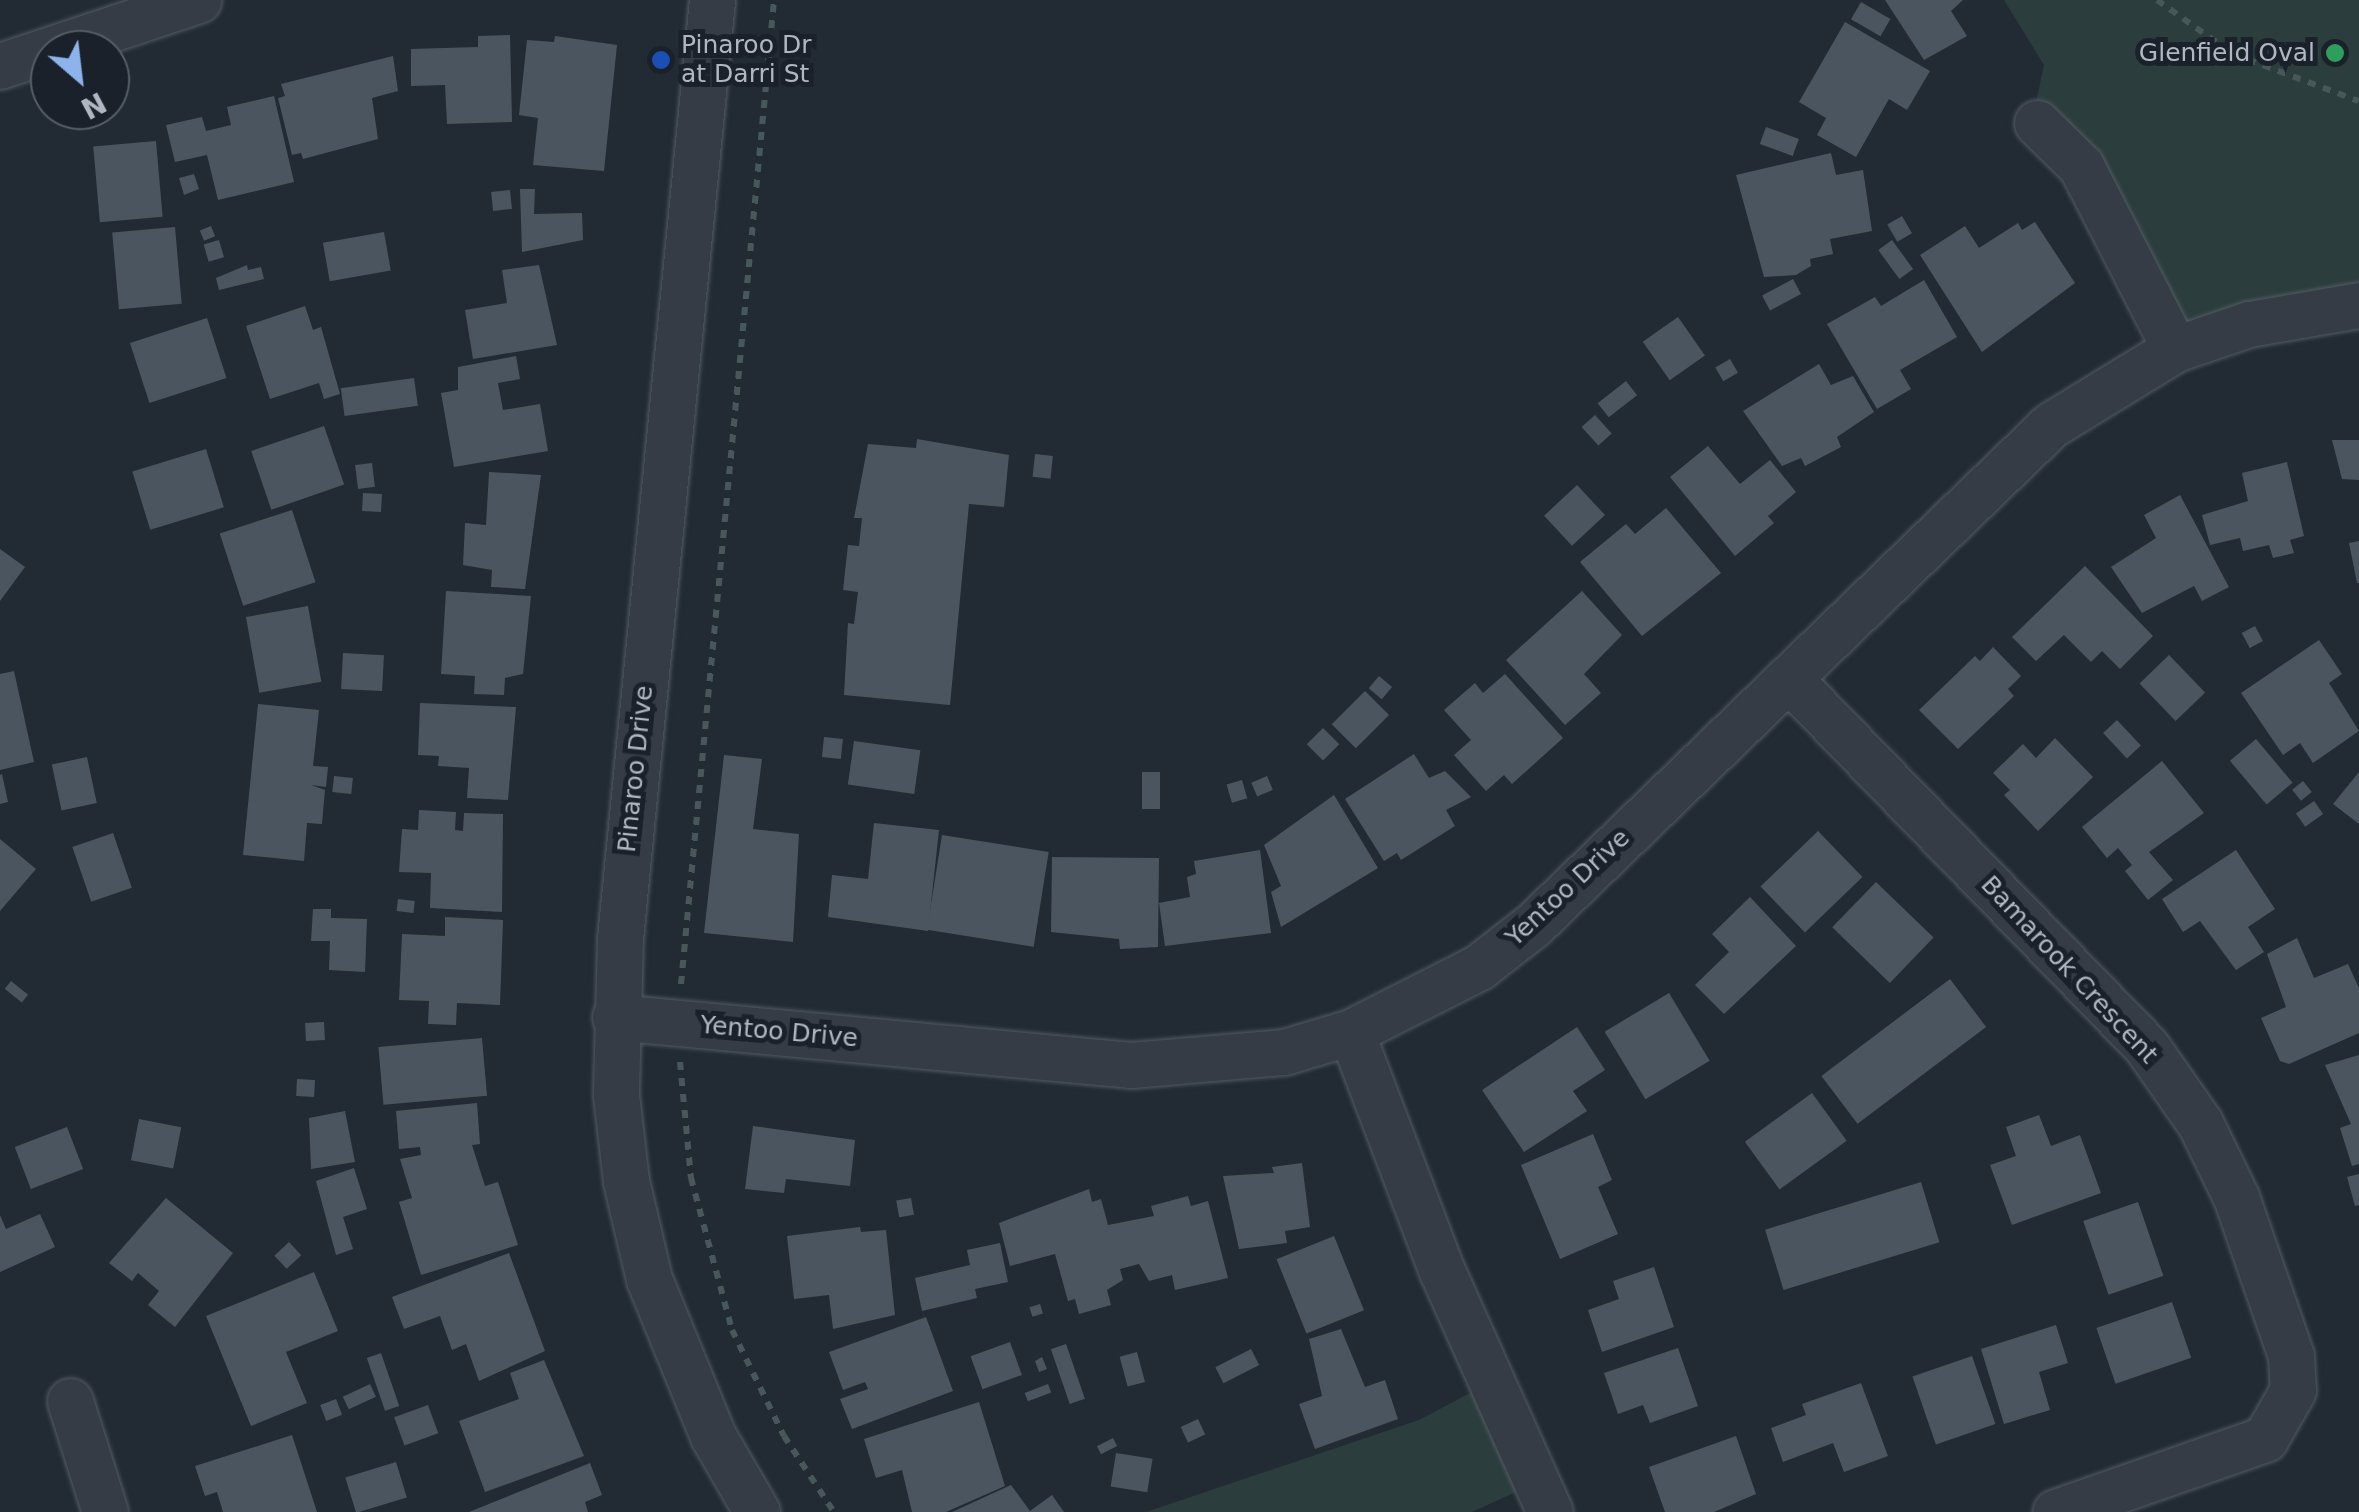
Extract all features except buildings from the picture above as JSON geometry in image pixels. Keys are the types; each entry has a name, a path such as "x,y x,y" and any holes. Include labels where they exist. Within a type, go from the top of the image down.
{"street":[{"path":"0,66 198,0"},
{"name":"Pinaroo Drive","path":"712,0 614,1016 626,1181 649,1279 706,1421 757,1512"},
{"path":"2036,123 2082,166 2175,349"},
{"name":"Yentoo Drive","path":"614,1016 1131,1065 1284,1052 1351,1032 1478,968 1534,924 2051,425 2109,384 2175,349 2249,324 2359,305"},
{"name":"Bamarook Crescent","path":"1788,678 2146,1046 2200,1123 2236,1196 2291,1356 2293,1390 2265,1439 2056,1512"},
{"path":"1351,1032 1442,1271 1550,1512"},
{"path":"70,1401 105,1512"}],"path":[{"path":"774,0 694,820 681,1023 684,1126 717,1286 784,1436 834,1512"},
{"path":"2158,0 2233,54 2359,101"}],"shaded area":[{"path":"2004,0 2359,0 2359,300 2177,346 2032,121 2044,65"},
{"path":"1489,1383 1534,1484 1472,1512 1146,1512 1419,1420"}],"place":[{"name":"Glenfield Oval","path":"2335,53"},
{"name":"Pinaroo Dr at Darri St","path":"661,60"}]}
